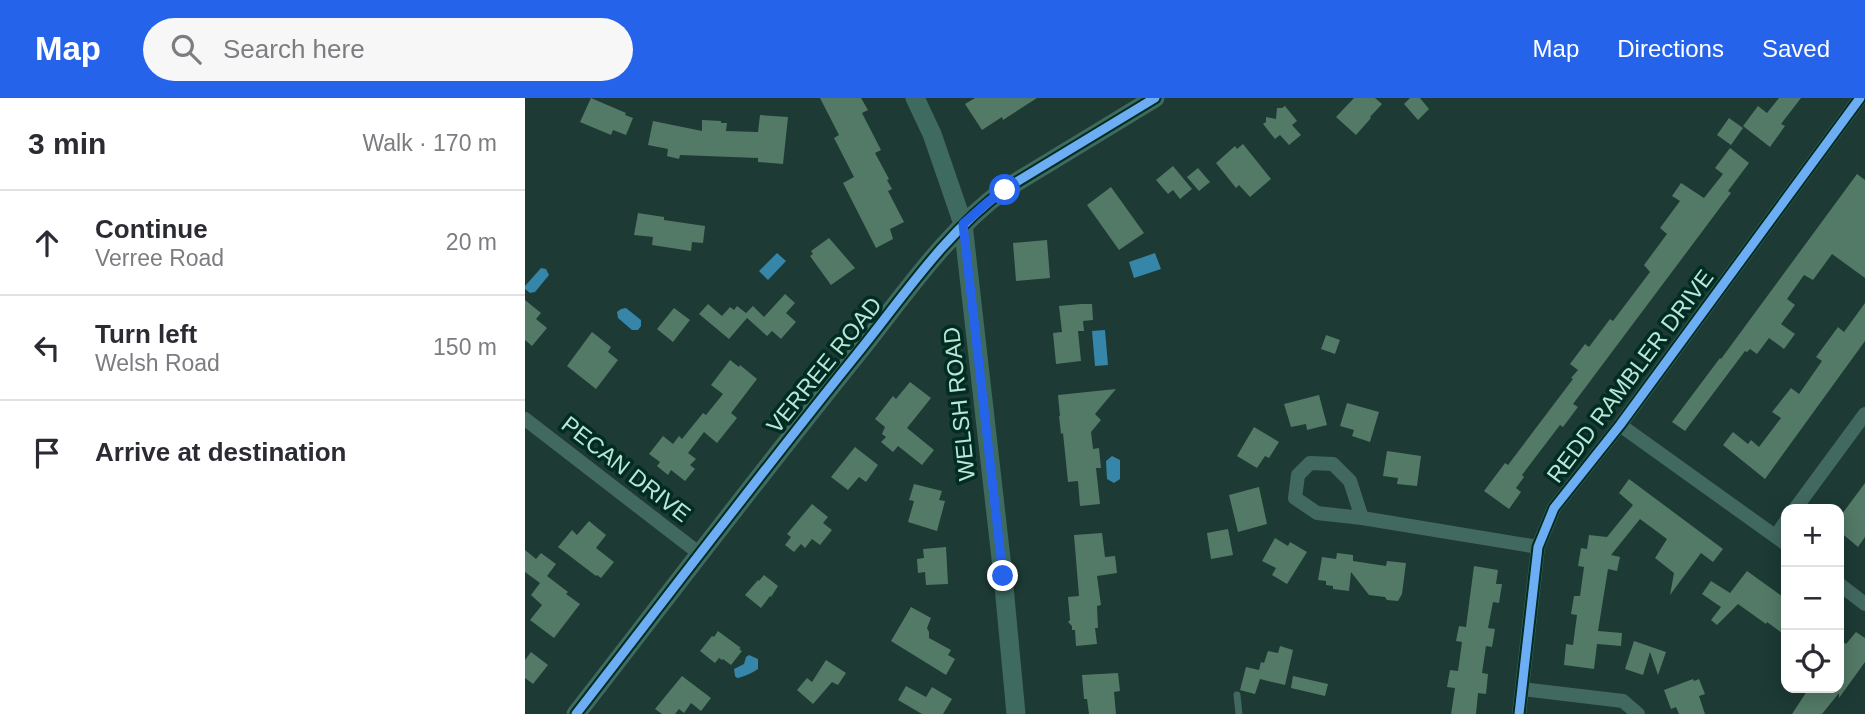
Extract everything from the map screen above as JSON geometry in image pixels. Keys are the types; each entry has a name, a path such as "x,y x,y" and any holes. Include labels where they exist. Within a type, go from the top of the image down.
{"main road":[{"name":"WELSH ROAD","path":"915,98 932,134 963,224 1016,714"},
{"name":"VERREE ROAD","path":"576,714 807,416 963,224 1005,190 1155,98"}],"street":[{"name":"REDD RAMBLER DRIVE","path":"1519,714 1538,547 1554,508 1620,425 1860,98"},
{"path":"1799,504 1865,414"},
{"name":"PECAN DRIVE","path":"525,419 700,554"},
{"path":"1620,425 1781,540"},
{"path":"1362,518 1350,481 1333,464 1310,463 1298,475 1295,498 1317,513 1538,547"},
{"path":"1844,588 1865,604"},
{"path":"1522,689 1623,701 1638,714"}],"lane":[{"path":"1237,695 1239,714"}],"water":[{"path":"777,253 786,261 768,280 759,271"},
{"path":"1155,253 1161,269 1134,278 1129,262"},
{"path":"541,268 546,269 549,275 535,292 530,293 525,286"},
{"path":"626,308 641,320 638,330 632,330 618,318 617,312"},
{"path":"1105,330 1108,365 1095,366 1092,331"},
{"path":"1112,456 1120,460 1120,479 1114,483 1107,479 1106,461"},
{"path":"749,655 758,659 758,669 737,678 734,669 744,664"}],"building":[{"path":"591,98 633,118 626,135 613,130 611,135 580,122"},
{"path":"820,98 861,98 868,110 862,113 881,150 875,153 889,179 887,180 892,189 888,191 904,222 890,229 893,239 876,248 843,183 854,177 834,138 839,135"},
{"path":"975,98 1037,98 982,130 965,104"},
{"path":"1354,98 1375,98 1382,104 1356,135 1336,117"},
{"path":"1410,98 1420,98 1429,109 1418,120 1404,104"},
{"path":"1779,98 1801,98 1781,124 1785,126 1770,147 1743,126 1758,106 1767,113"},
{"path":"1285,106 1297,121 1292,125 1301,135 1289,145 1280,135 1275,139 1263,124 1266,117 1276,119 1277,108"},
{"path":"760,115 788,117 783,164 758,162 758,158 680,155 679,159 667,156 668,149 648,145 653,121 702,131 702,120 721,121 727,123 726,131 758,132"},
{"path":"1729,118 1743,128 1731,145 1717,135"},
{"path":"1243,144 1271,179 1250,197 1239,185 1236,188 1216,163 1235,146 1237,149"},
{"path":"1730,148 1749,163 1728,191 1731,193 1573,404 1578,407 1563,427 1560,425 1522,475 1524,477 1516,488 1521,492 1509,509 1484,491 1505,463 1508,465 1573,379 1571,378 1578,370 1570,364 1585,344 1589,347 1610,319 1613,321 1650,272 1644,265 1667,234 1660,228 1680,201 1672,196 1681,183 1704,198 1723,174 1715,168"},
{"path":"1173,166 1192,189 1180,199 1173,190 1168,194 1156,180"},
{"path":"1198,168 1210,182 1199,191 1187,177"},
{"path":"1857,174 1865,180 1865,278 1832,254 1813,280 1804,275 1787,299 1795,305 1781,324 1795,334 1784,349 1769,338 1757,354 1750,349 1745,351 1685,431 1672,422 1721,359"},
{"path":"1111,187 1144,233 1119,250 1087,205"},
{"path":"638,213 705,226 703,243 692,242 691,251 652,245 653,237 634,235"},
{"path":"829,238 855,268 831,285 810,256 813,254 811,251"},
{"path":"1047,240 1050,278 1016,281 1013,243"},
{"path":"785,294 795,303 786,313 796,322 781,339 772,331 767,336 747,318 729,339 699,314 708,304 722,316 730,307 734,310 737,306 746,313 753,306 764,317"},
{"path":"525,300 541,313 536,319 547,328 532,346 525,340"},
{"path":"1865,303 1865,341 1765,479 1723,445 1733,432 1748,444 1751,440 1759,447 1781,418 1772,412 1791,388 1799,394 1822,361 1816,357 1838,327 1844,332"},
{"path":"1092,304 1093,320 1083,321 1084,331 1078,331 1081,361 1056,364 1053,333 1062,332 1059,306"},
{"path":"674,308 690,320 673,342 657,329"},
{"path":"592,332 611,347 608,352 618,360 596,389 567,366"},
{"path":"1326,335 1340,340 1335,354 1321,349"},
{"path":"730,360 757,379 731,413 737,418 717,443 704,432 688,453 696,459 690,465 695,469 685,481 671,470 668,475 657,466 660,462 649,454 663,436 673,444 679,436 682,439 703,413 706,415 723,394 711,385"},
{"path":"910,382 931,398 907,428 934,450 922,465 898,446 893,452 881,442 886,437 882,434 885,427 875,419 893,396 896,399"},
{"path":"1116,389 1095,414 1101,420 1091,432 1093,449 1099,448 1101,468 1096,468 1100,504 1080,506 1078,481 1068,482 1058,395"},
{"path":"1319,395 1327,425 1307,430 1306,424 1291,427 1284,404"},
{"path":"1347,403 1379,412 1370,442 1352,436 1354,430 1340,426"},
{"path":"1254,427 1279,442 1269,458 1265,456 1257,468 1237,456"},
{"path":"855,447 878,465 866,482 859,477 848,490 831,477"},
{"path":"1387,451 1421,456 1417,486 1397,484 1398,478 1383,476"},
{"path":"1629,479 1723,549 1713,562 1701,553 1670,595 1674,573 1655,558 1667,539 1640,519 1611,555 1620,557 1617,571 1608,569 1598,631 1622,633 1621,646 1597,644 1594,669 1564,665 1566,644 1573,645 1577,615 1571,614 1574,596 1580,596 1584,567 1578,566 1581,548 1587,549 1589,535 1607,537 1633,505 1619,493"},
{"path":"1865,483 1865,537 1858,547 1844,535 1844,511"},
{"path":"914,484 942,491 939,500 945,501 937,531 908,522 914,501 909,500"},
{"path":"1259,487 1267,524 1238,532 1229,495"},
{"path":"812,504 828,517 823,523 832,530 820,545 812,539 805,548 801,544 794,552 785,545 791,537 787,534"},
{"path":"589,521 606,535 596,548 614,562 601,578 558,547 572,530 577,535"},
{"path":"1228,529 1233,555 1211,559 1207,533"},
{"path":"1102,533 1105,557 1115,556 1117,573 1097,576 1101,605 1097,606 1097,644 1076,646 1075,630 1072,630 1068,622 1068,597 1079,596 1074,535"},
{"path":"1275,538 1288,546 1290,542 1307,552 1287,584 1272,575 1276,568 1262,561"},
{"path":"946,547 948,584 926,585 925,572 918,573 917,559 924,558 923,549"},
{"path":"525,550 536,559 541,553 556,564 547,576 580,604 554,638 530,620 542,605 531,595 540,583 525,572"},
{"path":"1337,553 1353,555 1353,561 1386,566 1387,561 1406,563 1402,594 1398,601 1369,595 1351,572 1349,591 1333,589 1333,586 1326,585 1326,581 1318,580 1322,557 1336,559"},
{"path":"1474,566 1498,570 1496,584 1502,584 1499,603 1493,602 1488,628 1495,629 1492,647 1486,646 1482,673 1488,674 1486,694 1478,693 1476,714 1451,714 1455,688 1447,687 1450,670 1458,671 1462,642 1456,641 1459,626 1466,627"},
{"path":"1747,571 1781,595 1781,632 1738,604 1717,625 1711,620 1721,607 1702,594 1711,581 1730,593"},
{"path":"764,575 778,586 761,608 745,595"},
{"path":"911,607 931,618 927,628 929,638 951,650 948,655 955,659 946,675 891,641"},
{"path":"718,631 741,648 739,649 742,651 731,665 719,658 715,663 700,651"},
{"path":"1856,632 1865,638 1865,662 1844,691 1844,642 1846,644"},
{"path":"1634,641 1666,652 1658,675 1650,652 1643,675 1625,669"},
{"path":"1280,646 1293,650 1285,685 1260,679 1255,694 1240,690 1246,667 1259,670 1268,651 1278,653"},
{"path":"531,652 548,665 533,684 525,678 525,660"},
{"path":"826,660 846,673 838,685 832,682 813,704 797,690 807,678 812,682"},
{"path":"1118,673 1120,691 1114,692 1116,714 1089,714 1087,699 1084,699 1082,675"},
{"path":"682,676 711,698 701,711 691,703 684,713 679,709 675,714 662,714 655,709"},
{"path":"1293,676 1328,684 1325,696 1291,688"},
{"path":"1699,679 1705,694 1699,696 1705,714 1679,714 1676,707 1671,709 1664,690"},
{"path":"906,686 926,697 932,687 952,699 943,714 922,714 898,700"},
{"path":"1806,693 1839,693 1822,714 1792,714"}],"cycle path":[{"path":"576,714 908,288 963,225 1005,189 1155,98"},
{"path":"1519,714 1538,547 1554,508 1620,425 1860,98"}],"route":[{"path":"1003,576 963,224 1005,190"}]}
